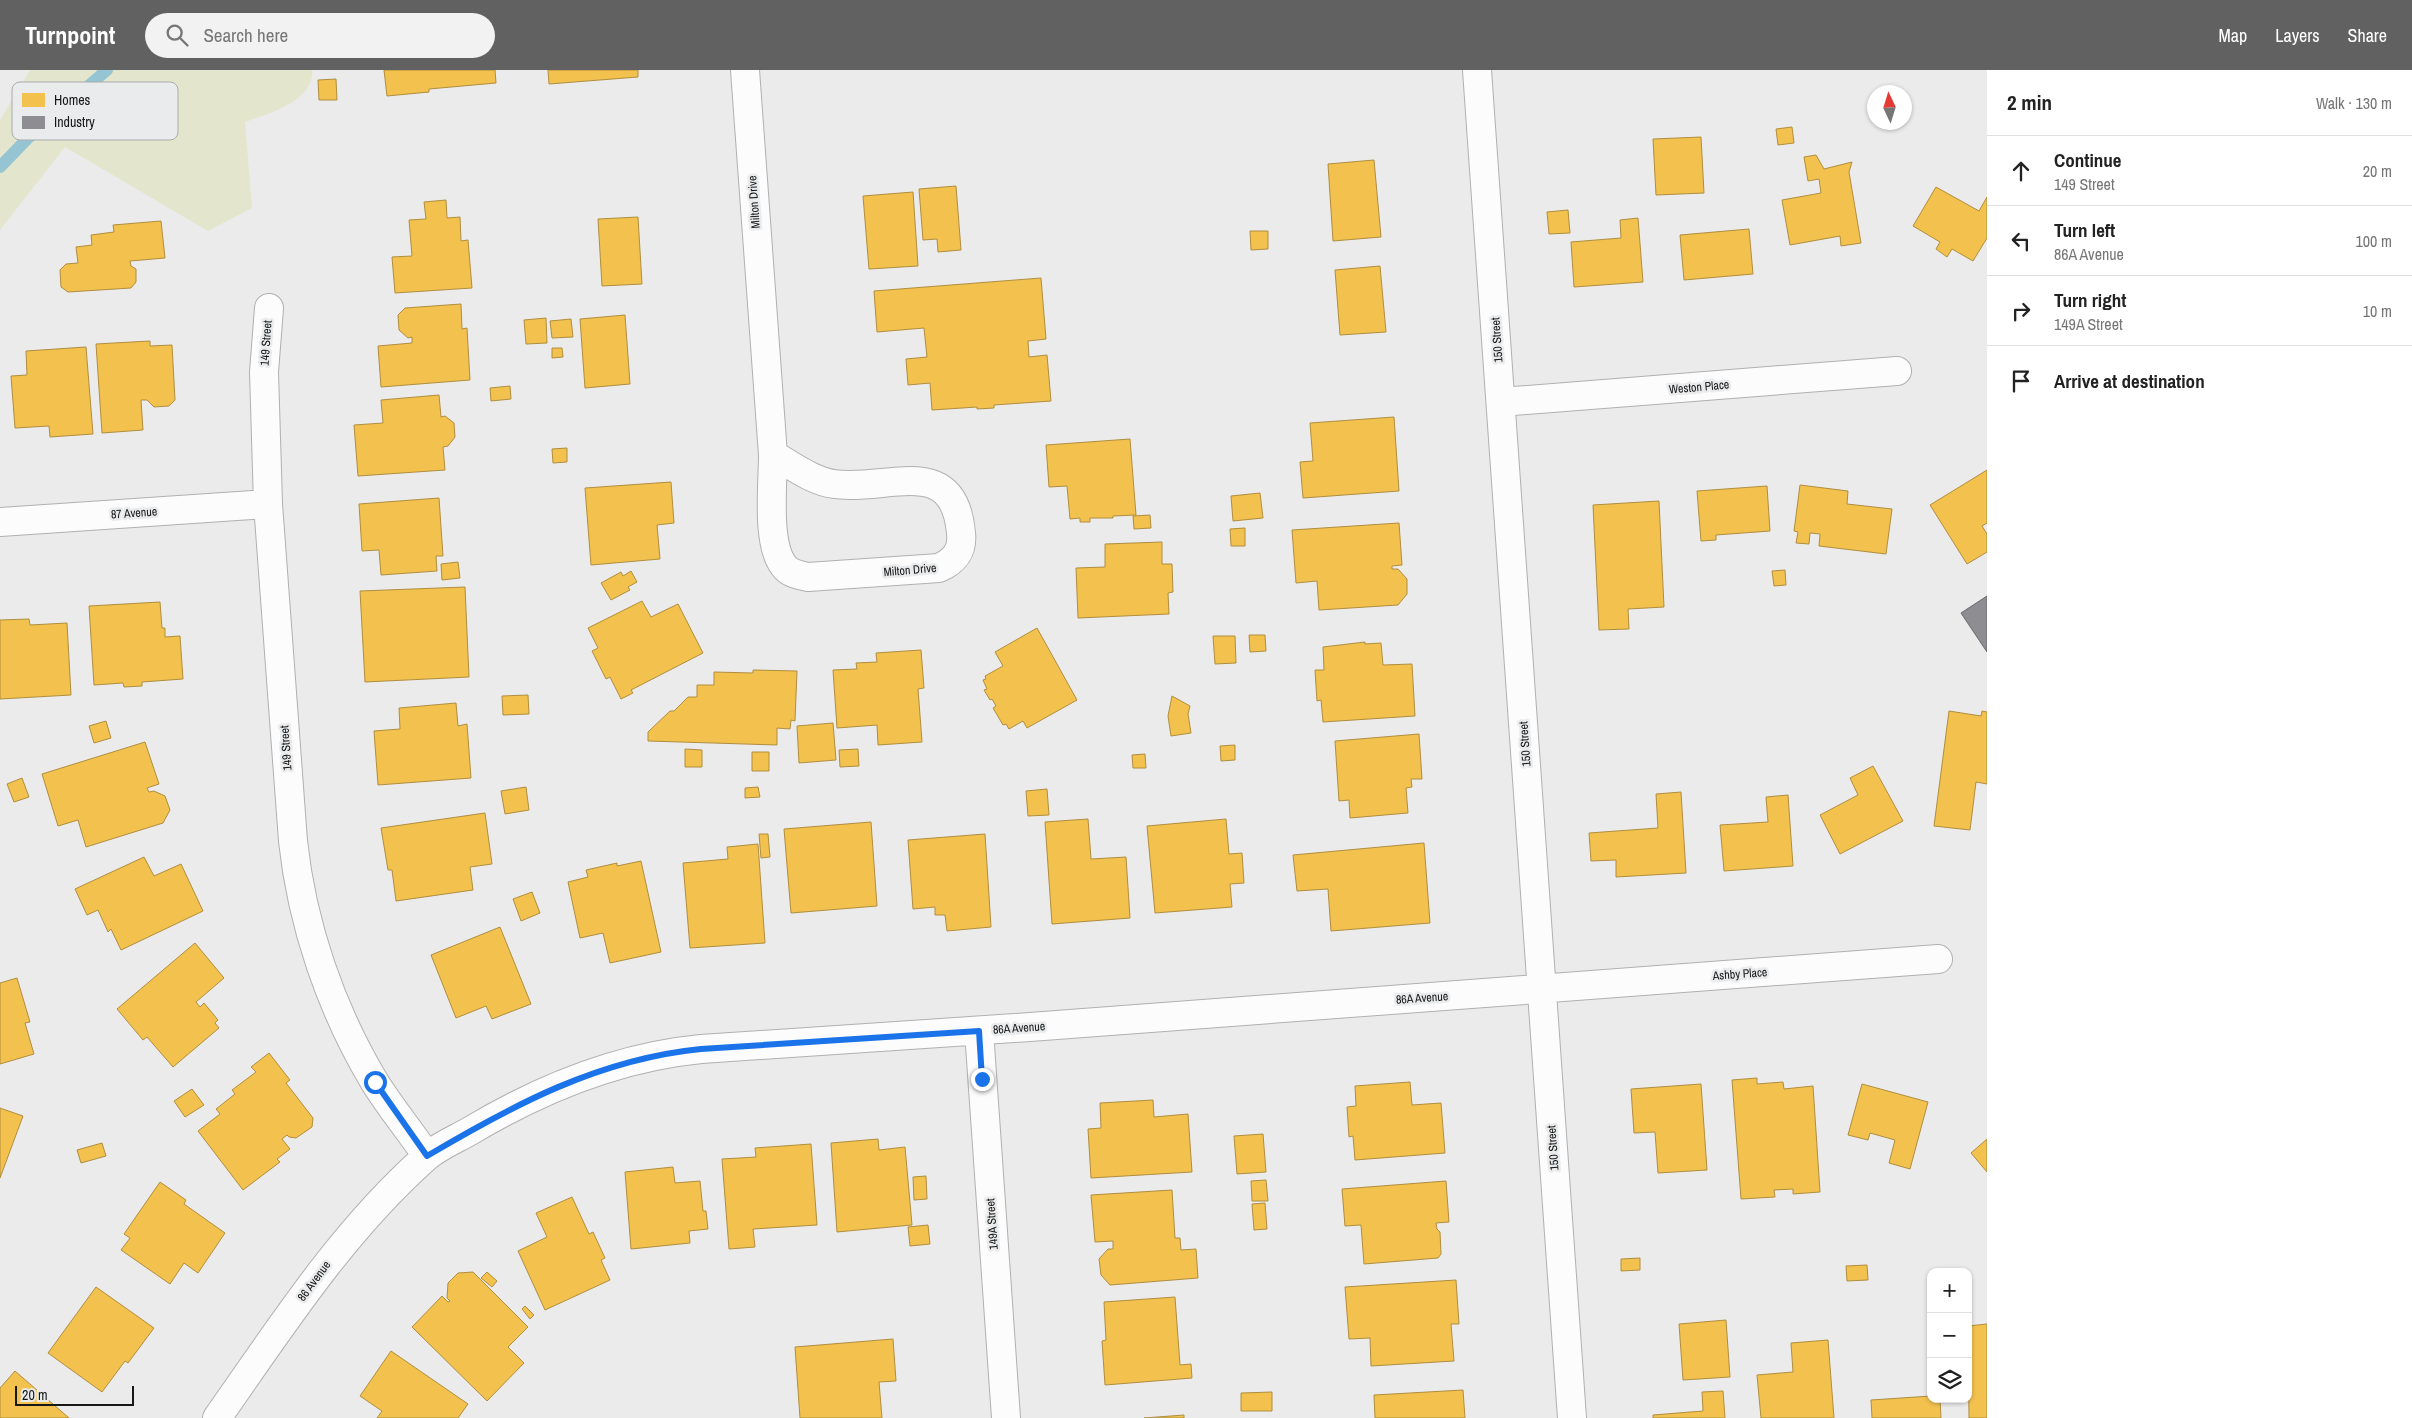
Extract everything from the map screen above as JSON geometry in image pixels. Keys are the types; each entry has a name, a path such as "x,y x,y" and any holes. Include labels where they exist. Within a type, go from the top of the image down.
{"street":[{"name":"Milton Drive","path":"744,70 772,455 775,542 783,565 790,572 808,577 940,568 954,560 958,554 962,537 958,510 955,502 942,488 925,482 828,483 813,478 772,455"},
{"name":"150 Street","path":"1477,70 1572,1418"},
{"name":"149 Street","path":"268,308 264,372 268,504 293,841 303,901 321,965 336,1004 375,1082 427,1156"},
{"name":"Weston Place","path":"1501,402 1897,371"},
{"name":"87 Avenue","path":"0,522 268,504"},
{"name":"Ashby Place","path":"1542,989 1938,959"},
{"name":"86A Avenue","path":"427,1156 488,1120 557,1086 596,1072 659,1054 701,1049 979,1031 1542,989"},
{"name":"149A Street","path":"979,1031 1006,1418"},
{"name":"86 Avenue","path":"217,1418 341,1245 385,1196 427,1156"}],"green space":[{"path":"30,70 312,70 311,81 298,98 266,115 245,122 252,208 208,231 65,147 0,230 0,120 12,100 12,140 178,140 178,82 23,82"}],"building: Homes":[{"path":"384,70 495,70 496,83 429,89 429,92 387,96"},
{"path":"548,70 638,70 638,77 549,84"},
{"path":"336,79 337,100 319,100 318,80"},
{"path":"1792,127 1794,143 1778,145 1776,129"},
{"path":"1701,137 1704,193 1656,195 1653,139"},
{"path":"1816,155 1824,169 1852,162 1849,172 1861,243 1841,246 1840,236 1790,245 1782,200 1821,193 1819,179 1808,181 1804,157"},
{"path":"1374,160 1381,237 1333,241 1328,164"},
{"path":"956,186 961,250 938,252 937,239 923,240 919,189"},
{"path":"1936,187 1979,211 1987,197 1987,238 1973,261 1952,249 1947,257 1936,249 1940,242 1913,226"},
{"path":"913,192 918,266 869,269 863,196"},
{"path":"446,200 447,218 460,217 461,241 468,240 472,288 395,293 392,257 412,256 409,220 426,219 424,202"},
{"path":"1568,210 1570,233 1549,234 1547,212"},
{"path":"638,217 642,284 602,286 598,219"},
{"path":"1638,218 1643,282 1574,287 1571,242 1621,238 1620,220"},
{"path":"161,221 165,258 130,261 131,266 136,269 136,282 131,288 68,292 61,287 60,270 66,264 78,263 76,247 92,245 91,235 114,232 113,225"},
{"path":"1749,229 1753,274 1684,280 1680,235"},
{"path":"1250,231 1268,231 1268,249 1251,250"},
{"path":"1380,266 1386,332 1340,335 1335,270"},
{"path":"1041,278 1046,339 1028,341 1029,357 1047,355 1051,401 994,405 994,408 977,409 977,407 932,410 930,383 908,385 906,359 927,357 924,328 877,332 874,291"},
{"path":"461,304 462,329 467,328 470,380 381,387 378,346 412,343 412,337 408,338 399,330 398,315 405,308"},
{"path":"625,315 630,384 585,388 580,319"},
{"path":"546,318 547,343 526,344 524,320"},
{"path":"571,319 573,337 552,338 550,321"},
{"path":"150,341 150,346 172,345 175,400 169,406 154,407 147,400 141,400 143,430 102,433 96,344"},
{"path":"86,347 93,434 50,437 49,426 15,428 11,376 27,375 26,351"},
{"path":"552,348 562,348 563,357 552,358"},
{"path":"510,386 511,399 491,401 490,388"},
{"path":"439,395 441,417 445,416 454,423 455,437 448,446 443,447 445,470 358,476 354,425 383,423 381,400"},
{"path":"1394,417 1399,491 1303,498 1300,462 1313,461 1310,423"},
{"path":"1130,439 1136,515 1090,518 1090,522 1080,522 1080,518 1070,519 1067,486 1049,487 1046,445"},
{"path":"567,448 567,462 553,463 552,449"},
{"path":"1987,470 1987,523 1982,526 1987,534 1987,552 1967,564 1930,505"},
{"path":"671,482 674,523 657,525 660,559 591,565 585,488"},
{"path":"1800,485 1848,491 1847,504 1892,509 1886,554 1819,546 1820,534 1810,533 1809,544 1796,543 1798,532 1794,531"},
{"path":"1767,486 1770,531 1716,535 1716,540 1701,541 1697,491"},
{"path":"1260,493 1263,518 1233,521 1231,496"},
{"path":"439,498 443,556 436,556 437,571 381,575 379,550 362,551 359,504"},
{"path":"1659,501 1664,607 1628,609 1629,629 1599,630 1593,505"},
{"path":"1150,515 1151,528 1134,529 1133,516"},
{"path":"1399,523 1402,565 1392,566 1392,569 1398,569 1407,579 1407,594 1398,605 1319,610 1317,581 1296,583 1292,530"},
{"path":"1245,528 1245,546 1231,546 1230,529"},
{"path":"1162,542 1162,564 1172,564 1173,592 1168,593 1169,614 1078,618 1076,568 1105,567 1105,544"},
{"path":"458,562 460,578 442,580 441,564"},
{"path":"1785,570 1786,585 1774,586 1772,571"},
{"path":"631,571 637,582 628,587 630,590 611,600 601,583 621,572 623,576"},
{"path":"465,587 469,677 365,682 360,591"},
{"path":"642,601 651,617 678,604 703,653 631,690 633,693 621,699 610,677 606,679 592,651 598,648 588,628"},
{"path":"160,602 162,628 165,628 165,637 180,636 183,679 142,682 142,686 124,687 123,683 94,685 89,606"},
{"path":"29,619 30,625 67,623 71,695 0,699 0,620"},
{"path":"1037,628 1077,700 1027,728 1023,721 1009,729 1006,724 1003,725 993,708 996,706 984,690 987,689 983,680 986,679 985,676 1003,666 995,652"},
{"path":"1249,635 1265,635 1266,651 1250,652"},
{"path":"1213,636 1235,636 1236,663 1215,664"},
{"path":"1365,642 1365,644 1381,643 1383,665 1412,664 1415,716 1323,722 1321,700 1317,701 1315,670 1324,670 1323,647"},
{"path":"921,650 924,688 918,689 922,742 878,745 877,725 837,728 833,670 857,669 856,663 877,662 876,653"},
{"path":"753,670 797,671 795,721 791,720 790,729 777,728 777,745 648,741 648,732 670,711 674,711 688,697 697,697 697,685 714,685 714,672 753,673"},
{"path":"528,695 529,714 503,715 502,696"},
{"path":"1172,696 1190,706 1188,714 1191,733 1171,736 1168,716"},
{"path":"456,703 458,726 467,724 471,778 378,785 374,731 400,729 399,708"},
{"path":"1949,711 1981,716 1982,711 1987,712 1987,784 1976,782 1970,830 1934,826"},
{"path":"106,721 111,738 94,743 89,726"},
{"path":"833,723 836,760 799,763 797,726"},
{"path":"1419,734 1422,779 1411,779 1412,787 1406,788 1408,813 1350,818 1349,800 1339,801 1335,741"},
{"path":"145,742 159,784 147,788 149,792 154,791 165,796 170,810 163,823 86,847 78,820 58,826 42,774"},
{"path":"1235,745 1235,760 1221,761 1220,746"},
{"path":"685,749 702,750 702,767 685,767"},
{"path":"858,749 859,766 840,767 839,750"},
{"path":"752,752 769,752 769,771 752,771"},
{"path":"1145,754 1146,768 1133,768 1132,755"},
{"path":"1873,766 1903,821 1840,854 1820,815 1858,795 1850,778"},
{"path":"22,778 29,797 14,802 7,784"},
{"path":"526,787 529,810 505,814 501,791"},
{"path":"758,787 760,797 745,798 745,788"},
{"path":"1047,789 1049,815 1028,816 1026,791"},
{"path":"1681,792 1686,873 1616,877 1616,860 1591,861 1589,833 1658,828 1656,794"},
{"path":"1788,795 1793,866 1724,871 1720,825 1768,822 1766,797"},
{"path":"485,813 492,864 470,867 473,890 396,901 392,870 388,870 381,828"},
{"path":"1088,819 1091,859 1126,857 1130,918 1052,924 1045,822"},
{"path":"1226,819 1229,854 1242,853 1244,883 1230,884 1232,907 1155,913 1147,826"},
{"path":"871,822 877,906 791,913 784,829"},
{"path":"759,834 768,834 770,857 761,858"},
{"path":"985,834 991,927 947,931 945,915 935,915 935,907 913,909 908,840"},
{"path":"1424,843 1430,923 1331,931 1328,889 1297,891 1293,855"},
{"path":"758,844 765,943 690,948 683,863 728,859 727,847"},
{"path":"144,857 154,876 181,864 203,911 121,950 111,929 108,932 98,910 87,915 75,889"},
{"path":"641,861 661,952 610,963 603,933 580,938 568,882 588,877 586,870 617,863 617,866"},
{"path":"532,892 540,913 521,921 513,899"},
{"path":"500,927 531,1004 492,1019 486,1006 456,1018 431,955"},
{"path":"195,943 224,978 196,1002 200,1007 204,1003 218,1020 215,1023 219,1028 173,1067 147,1037 143,1040 117,1009"},
{"path":"17,978 30,1022 25,1023 34,1054 0,1064 0,983"},
{"path":"269,1053 290,1080 286,1083 313,1118 312,1127 296,1138 287,1135 282,1139 290,1149 277,1159 280,1162 243,1190 198,1131 220,1114 216,1109 235,1094 232,1090 256,1072 251,1067"},
{"path":"1757,1078 1757,1084 1783,1082 1784,1089 1813,1086 1820,1192 1793,1194 1793,1189 1774,1190 1775,1197 1741,1199 1732,1080"},
{"path":"1410,1082 1412,1105 1441,1103 1445,1153 1355,1160 1353,1136 1349,1137 1347,1107 1356,1106 1355,1086"},
{"path":"1701,1084 1707,1170 1658,1173 1655,1132 1634,1133 1631,1089"},
{"path":"1862,1084 1928,1102 1910,1169 1889,1163 1895,1140 1870,1133 1868,1140 1848,1135"},
{"path":"192,1089 204,1105 185,1117 174,1101"},
{"path":"1153,1100 1154,1117 1188,1114 1192,1172 1091,1178 1088,1129 1101,1128 1100,1103"},
{"path":"0,1108 23,1116 0,1178"},
{"path":"1263,1134 1266,1172 1237,1174 1234,1136"},
{"path":"878,1139 879,1150 905,1147 912,1225 837,1232 831,1143"},
{"path":"1987,1139 1987,1172 1971,1153"},
{"path":"102,1143 106,1156 81,1163 77,1150"},
{"path":"811,1144 817,1225 753,1229 755,1247 729,1249 722,1159 756,1157 755,1148"},
{"path":"673,1167 675,1183 700,1181 703,1211 706,1211 708,1229 689,1231 690,1243 631,1249 625,1172"},
{"path":"926,1176 927,1199 914,1200 913,1177"},
{"path":"1266,1180 1268,1201 1252,1201 1251,1181"},
{"path":"1446,1181 1449,1222 1436,1223 1437,1229 1440,1232 1441,1254 1438,1258 1364,1264 1361,1225 1345,1226 1342,1189"},
{"path":"160,1182 186,1200 184,1204 225,1233 198,1273 184,1263 170,1284 121,1250 130,1238 124,1234"},
{"path":"1172,1190 1175,1238 1180,1238 1181,1250 1196,1249 1198,1278 1110,1285 1101,1275 1099,1259 1108,1249 1113,1249 1113,1241 1095,1242 1091,1195"},
{"path":"572,1197 589,1234 593,1232 605,1258 601,1260 610,1280 545,1310 518,1251 547,1237 536,1213"},
{"path":"1265,1203 1267,1229 1254,1230 1252,1204"},
{"path":"928,1225 930,1244 910,1246 908,1227"},
{"path":"1640,1258 1640,1270 1621,1271 1621,1259"},
{"path":"1867,1265 1868,1280 1847,1281 1846,1266"},
{"path":"473,1272 528,1327 508,1347 524,1363 487,1401 412,1327 442,1296 448,1302 450,1301 447,1298 448,1283 458,1273"},
{"path":"487,1272 497,1281 492,1287 481,1278"},
{"path":"1456,1280 1459,1324 1451,1324 1454,1361 1371,1366 1370,1338 1349,1339 1345,1287"},
{"path":"96,1287 154,1328 128,1363 125,1361 102,1392 48,1353"},
{"path":"1175,1297 1180,1365 1191,1364 1192,1378 1105,1385 1102,1341 1106,1340 1104,1302"},
{"path":"525,1306 534,1315 530,1319 522,1309"},
{"path":"1726,1320 1730,1377 1683,1380 1679,1324"},
{"path":"1987,1324 1987,1418 1969,1418 1969,1403 1972,1403 1972,1326"},
{"path":"893,1339 896,1381 879,1382 882,1418 800,1418 795,1347"},
{"path":"1828,1340 1834,1418 1761,1418 1757,1375 1793,1372 1791,1343"},
{"path":"391,1351 468,1404 458,1418 377,1418 382,1411 360,1396"},
{"path":"15,1371 69,1418 0,1418 0,1388"},
{"path":"1463,1390 1465,1418 1375,1418 1374,1395"},
{"path":"1723,1391 1725,1418 1653,1418 1653,1415 1703,1411 1702,1392"},
{"path":"1272,1392 1272,1411 1241,1411 1241,1393"},
{"path":"1927,1396 1927,1403 1940,1403 1941,1418 1872,1418 1871,1400"},
{"path":"1184,1415 1184,1418 1144,1418"}],"building: Industry":[{"path":"1987,596 1987,652 1961,613"}],"waterway":[{"path":"93,82 107,70"},
{"path":"0,167 26,140"}],"route":[{"path":"375,1082 427,1156 482,1124 557,1086 576,1078 659,1054 701,1049 979,1031 982,1079"}]}
